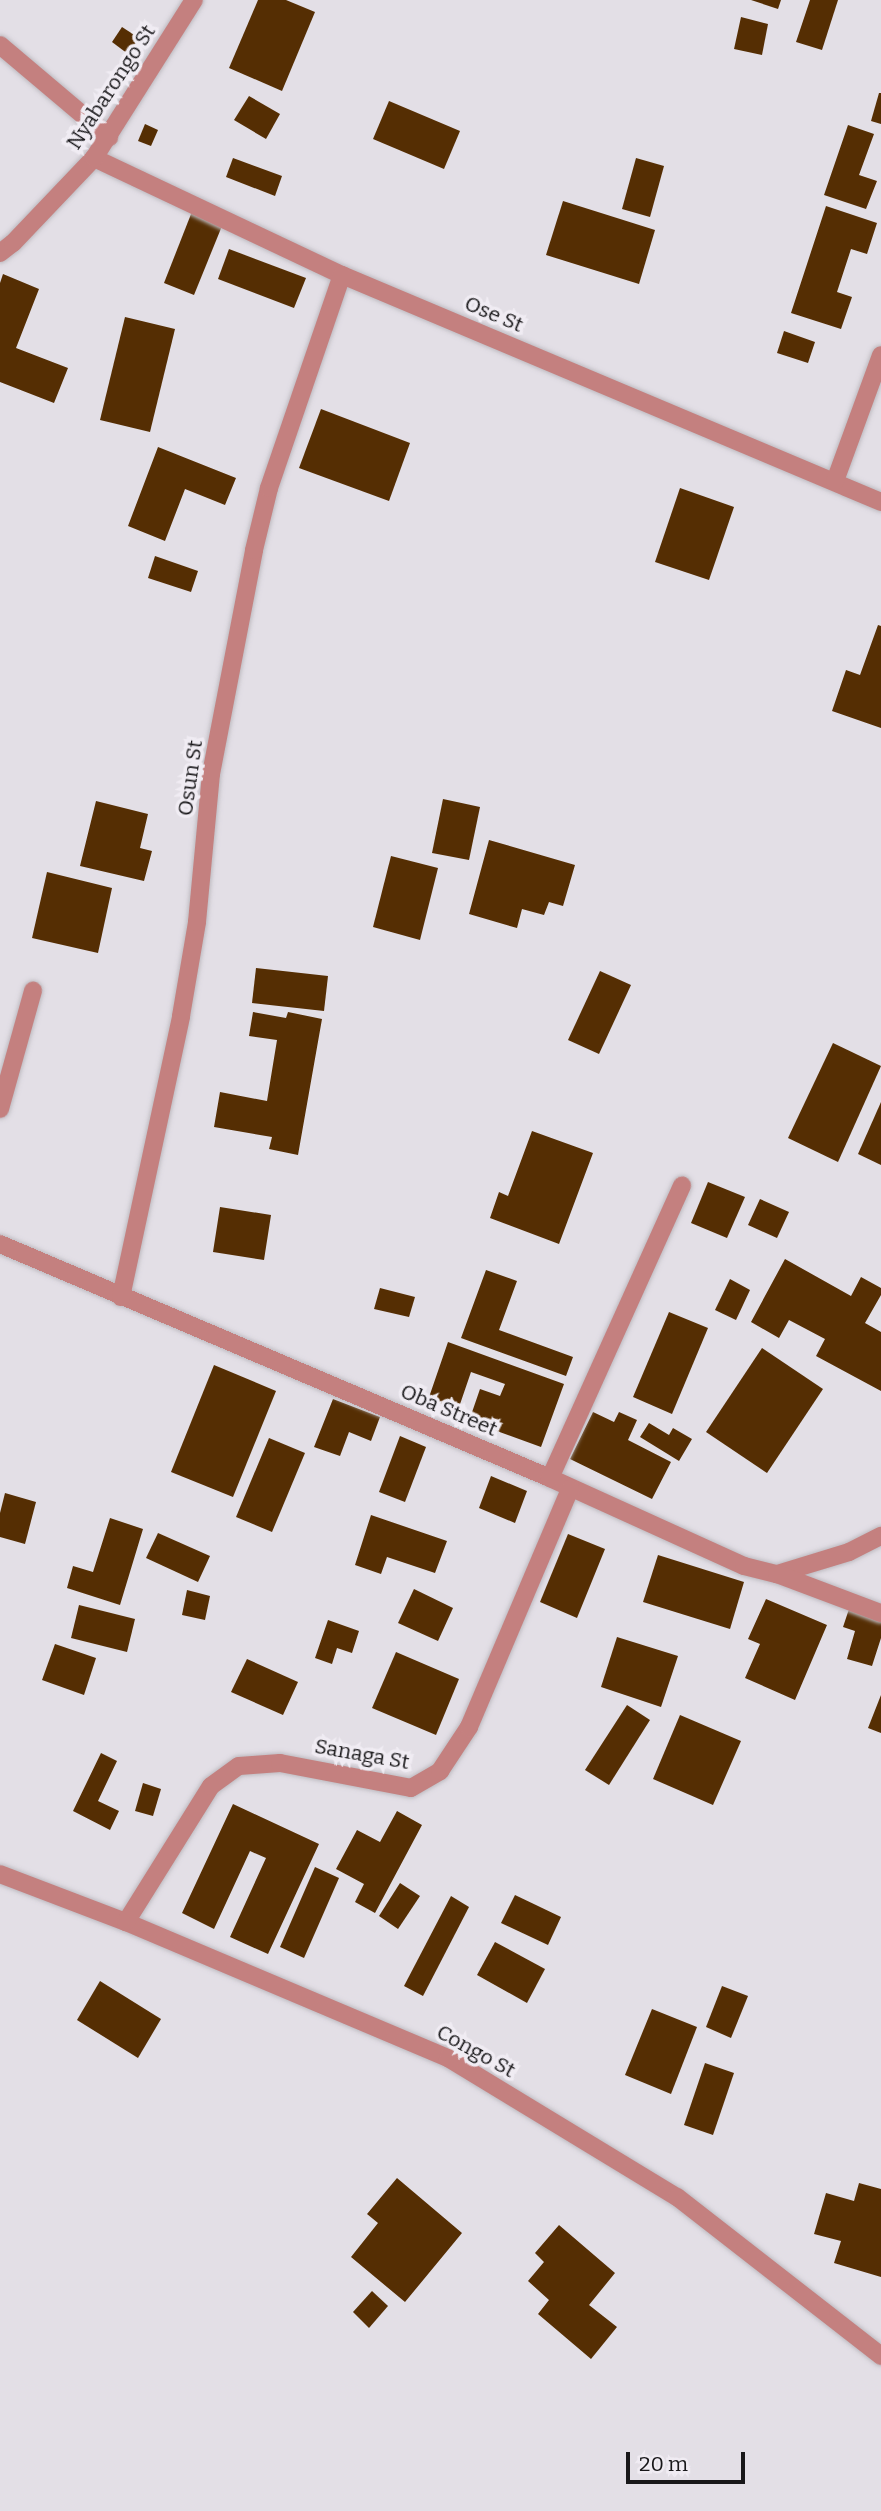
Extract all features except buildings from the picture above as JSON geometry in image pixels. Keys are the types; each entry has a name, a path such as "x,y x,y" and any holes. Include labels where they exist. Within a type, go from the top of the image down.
{"street":[{"name":"Nyabarongo St","path":"0,253 13,243 94,158 194,0"},
{"path":"0,45 109,137"},
{"name":"Ose St","path":"94,158 342,275 881,502"},
{"name":"Osun St","path":"121,1297 181,1016 197,922 211,774 254,550 269,488 342,275"},
{"path":"835,481 881,355"},
{"path":"0,1109 33,990"},
{"path":"550,1478 682,1185"},
{"name":"Oba Street","path":"0,1244 550,1478 744,1566 777,1574 881,1613"},
{"name":"Sanaga St","path":"126,1922 211,1786 239,1766 280,1763 411,1788 440,1771 470,1727 570,1489"},
{"path":"777,1574 849,1552 881,1536"},
{"name":"Congo St","path":"0,1874 126,1922 448,2058 677,2197 881,2356"}]}
